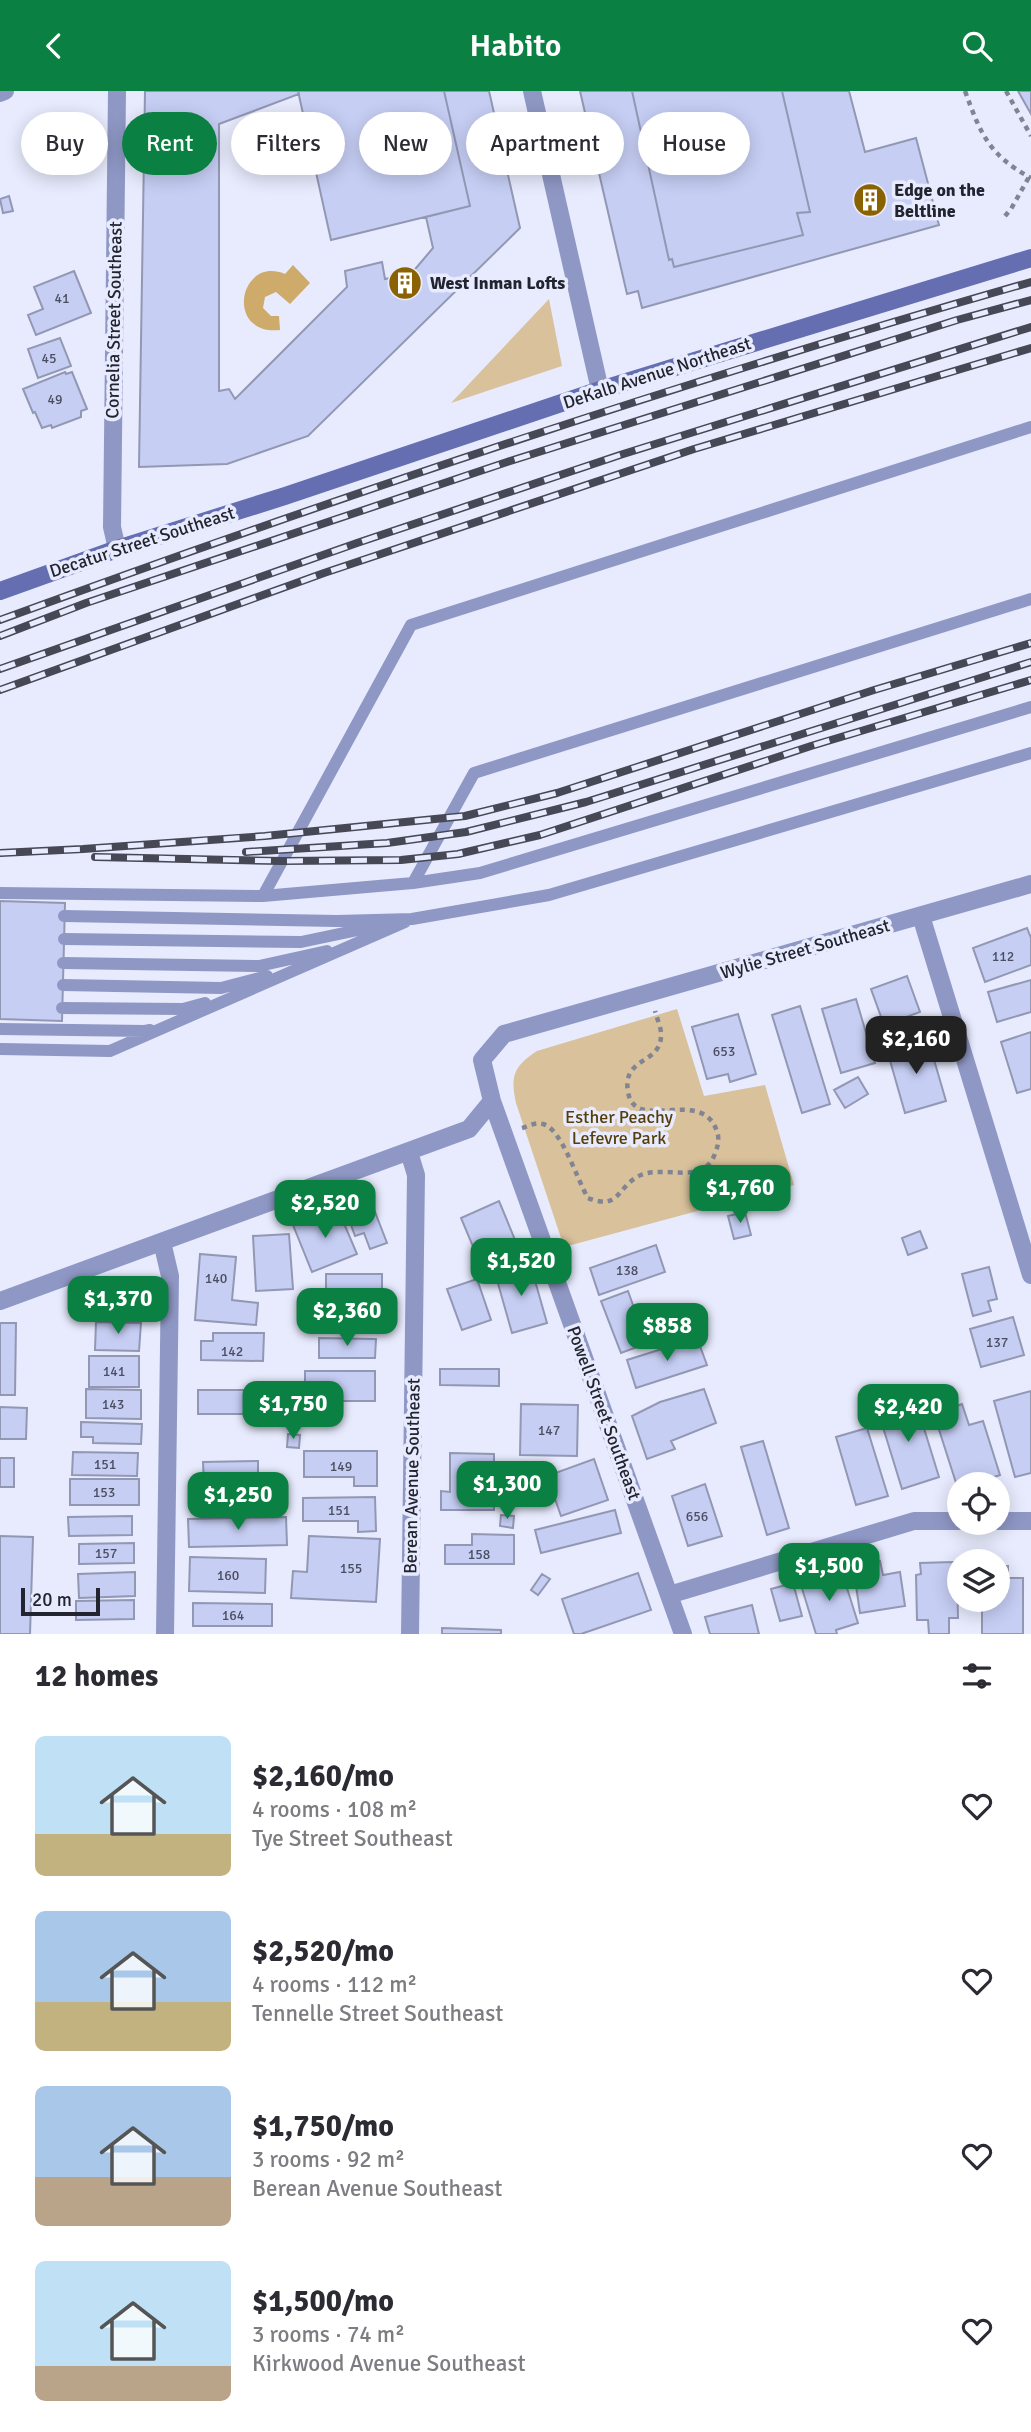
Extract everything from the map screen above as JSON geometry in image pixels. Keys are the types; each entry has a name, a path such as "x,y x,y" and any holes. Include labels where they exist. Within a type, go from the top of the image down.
{"main road":[{"name":"DeKalb Avenue Northeast","path":"285,496 600,390 1031,258"},
{"name":"Decatur Street Southeast","path":"0,591 117,549 285,496"}],"street":[{"path":"0,93 5,91"},
{"name":"Cornelia Street Southeast","path":"117,91 112,527 117,549"},
{"path":"532,91 600,390"},
{"name":"Wylie Street Southeast","path":"579,1014 1031,884"},
{"path":"921,916 1031,1275"},
{"name":"Powell Street Southeast","path":"579,1014 504,1034 482,1060 492,1101 683,1634"},
{"path":"0,1301 469,1129 492,1101"},
{"name":"Berean Avenue Southeast","path":"409,1152 416,1175 410,1634"},
{"path":"162,1242 170,1276 164,1634"},
{"path":"669,1595 914,1521 947,1521"},
{"path":"1010,1521 1031,1521"}],"lane":[{"path":"263,896 411,625 1031,427"},
{"path":"413,883 474,773 1031,599"},
{"path":"0,893 263,896 413,883 480,873 1031,707"},
{"path":"64,939 301,942 549,895 1031,753"},
{"path":"64,916 337,921 412,919"},
{"path":"0,1049 110,1051 412,919"},
{"path":"63,963 259,965 356,945"},
{"path":"63,985 221,988 302,968"},
{"path":"62,1008 183,1009 252,989"},
{"path":"0,1029 145,1031 202,1011"}],"path":[{"path":"965,91 978,127 999,158 1030,177 1005,216"},
{"path":"1006,91 1031,136"},
{"path":"521,1129 534,1123 545,1124 556,1133 588,1198 601,1203 614,1200 638,1175 649,1172 697,1172 705,1168 713,1159 719,1144 712,1121 702,1113 690,1109 645,1110 636,1107 628,1097 628,1074 632,1067 654,1053 659,1046 661,1031 655,1010"}],"green space":[{"path":"549,299 562,366 451,403"},
{"name":"Esther Peachy Lefevre Park","path":"677,1009 704,1096 765,1085 794,1185 564,1247 516,1103 516,1073 523,1062 537,1051"}],"shaded area":[{"path":"293,265 310,283 290,304 276,292 265,297 263,308 271,316 279,316 280,330 262,329 251,321 245,310 244,297 248,285 257,276 269,271 285,274"}],"building":[{"name":"West Inman Lofts","path":"145,91 298,91 299,94 251,112 231,112 231,120 219,124 219,391 229,389 235,399 347,287 345,271 382,262 385,279 411,274 433,248 426,217 470,206 452,126 452,112 449,112 444,91 489,91 494,112 466,112 466,175 508,175 520,228 308,436 227,464 139,467 144,175 217,175 217,112 145,112"},
{"path":"298,91 444,91 449,112 359,112 359,175 452,175 452,126 470,206 331,240 317,175 345,175 345,112 303,112"},
{"name":"Edge on the Beltline","path":"580,91 632,91 638,118 638,175 650,175 669,260 672,259 674,267 803,235 797,213 810,212 782,91 849,91 865,152 916,138 939,225 642,308 638,291 627,294 599,175 624,175 624,112 585,112"},
{"path":"632,91 782,91 810,212 797,213 803,235 674,267 672,259 669,260 650,175 750,175 750,112 638,112 638,118"},
{"path":"1018,91 1031,91 1031,114"},
{"path":"9,196 13,211 3,213 0,199"},
{"path":"74,271 91,313 36,335 28,315 43,309 34,287"},
{"path":"60,338 71,366 38,378 28,349"},
{"path":"65,372 72,372 87,409 81,411 81,417 52,428 51,425 42,428 23,389"},
{"path":"0,901 65,903 62,1021 0,1019"},
{"path":"1027,928 1031,938 1031,965 985,982 973,948"},
{"path":"907,976 920,1012 884,1025 871,989"},
{"path":"1031,980 1031,1012 997,1022 988,992"},
{"path":"856,999 875,1063 841,1073 822,1009"},
{"path":"800,1006 830,1104 802,1113 772,1015"},
{"path":"738,1014 756,1074 730,1082 728,1074 707,1079 692,1027"},
{"path":"1031,1032 1031,1089 1017,1093 1001,1042"},
{"path":"928,1039 946,1101 905,1113 887,1050"},
{"path":"858,1077 868,1094 845,1108 834,1090"},
{"path":"370,1199 387,1243 370,1249 364,1233 355,1236 345,1208"},
{"path":"499,1201 520,1252 482,1268 461,1218"},
{"path":"337,1207 357,1254 312,1272 293,1225"},
{"path":"745,1212 751,1235 734,1239 728,1216"},
{"path":"920,1231 927,1248 908,1255 902,1238"},
{"path":"289,1234 293,1289 256,1291 253,1236"},
{"path":"656,1245 665,1272 599,1295 590,1268"},
{"path":"200,1254 236,1257 232,1300 258,1303 256,1325 195,1320"},
{"path":"530,1263 547,1323 512,1333 495,1273"},
{"path":"989,1267 997,1299 988,1301 991,1311 973,1316 962,1274"},
{"path":"326,1274 382,1274 382,1300 326,1300"},
{"path":"115,1278 140,1279 139,1316 90,1315 91,1297 103,1297 104,1287 115,1287"},
{"path":"477,1279 491,1320 462,1330 447,1289"},
{"path":"628,1291 638,1319 655,1313 664,1337 621,1353 601,1301"},
{"path":"324,1303 378,1306 378,1325 323,1323"},
{"path":"1013,1317 1024,1355 981,1367 970,1329"},
{"path":"96,1322 141,1323 139,1351 95,1350"},
{"path":"0,1323 16,1323 15,1395 0,1395"},
{"path":"213,1333 264,1333 263,1361 201,1360 201,1341 213,1341"},
{"path":"319,1338 376,1339 375,1358 319,1358"},
{"path":"697,1338 707,1365 636,1388 627,1360"},
{"path":"89,1356 139,1356 139,1387 89,1387"},
{"path":"440,1369 499,1369 499,1386 440,1385"},
{"path":"305,1371 375,1371 375,1401 305,1401"},
{"path":"86,1389 141,1390 141,1419 86,1418"},
{"path":"704,1389 716,1423 671,1441 675,1449 647,1459 632,1416 660,1402"},
{"path":"198,1390 260,1390 260,1414 198,1414"},
{"path":"1031,1391 1031,1473 1015,1477 994,1401"},
{"path":"915,1399 939,1477 902,1489 878,1411"},
{"path":"521,1404 578,1405 577,1456 520,1455"},
{"path":"962,1404 969,1425 983,1421 999,1472 953,1472 934,1414"},
{"path":"0,1407 27,1408 26,1439 0,1439"},
{"path":"81,1422 142,1424 141,1444 93,1443 93,1437 81,1437"},
{"path":"867,1428 888,1496 856,1505 836,1437"},
{"path":"288,1434 300,1435 299,1448 287,1447"},
{"path":"763,1441 789,1528 767,1535 741,1447"},
{"path":"304,1451 377,1451 377,1486 354,1486 354,1477 304,1477"},
{"path":"73,1452 138,1453 137,1476 72,1475"},
{"path":"450,1453 494,1454 494,1510 441,1510 441,1491 450,1492"},
{"path":"0,1458 14,1458 14,1487 0,1487"},
{"path":"594,1459 608,1500 561,1516 547,1476"},
{"path":"258,1461 258,1483 204,1484 203,1462"},
{"path":"70,1479 139,1479 139,1505 70,1505"},
{"path":"261,1483 262,1506 198,1509 197,1486"},
{"path":"705,1484 722,1536 688,1546 672,1496"},
{"path":"375,1497 376,1531 358,1532 358,1521 303,1521 303,1498"},
{"path":"615,1510 621,1533 541,1553 535,1530"},
{"path":"501,1515 514,1516 513,1528 500,1526"},
{"path":"132,1516 132,1535 69,1536 68,1517"},
{"path":"286,1517 287,1545 189,1547 188,1519"},
{"path":"472,1534 514,1535 514,1564 445,1564 445,1545 472,1545"},
{"path":"0,1536 33,1537 30,1634 0,1634"},
{"path":"309,1536 380,1539 376,1602 291,1598 293,1571 307,1572"},
{"path":"134,1543 134,1563 79,1564 79,1544"},
{"path":"190,1557 266,1559 265,1593 189,1591"},
{"path":"880,1561 883,1575 900,1572 905,1606 860,1613 853,1565"},
{"path":"947,1562 947,1612 958,1612 958,1618 949,1618 949,1634 929,1634 928,1620 917,1620 916,1575 921,1574 920,1563"},
{"path":"841,1569 858,1623 836,1630 837,1634 816,1634 800,1582"},
{"path":"135,1572 135,1596 79,1598 78,1574"},
{"path":"638,1573 651,1610 574,1634 562,1599"},
{"path":"542,1574 550,1579 538,1595 531,1590"},
{"path":"1010,1578 1023,1578 1023,1634 982,1634 982,1612 1010,1612"},
{"path":"793,1583 802,1616 780,1621 771,1589"},
{"path":"134,1600 134,1619 76,1620 76,1601"},
{"path":"193,1603 272,1604 272,1626 193,1626"},
{"path":"752,1605 759,1634 710,1634 705,1617"},
{"path":"442,1628 501,1630 501,1634 442,1634"}],"railway":[{"path":"0,620 512,442 771,359 1031,282"},
{"path":"0,636 86,603 507,462 957,320 1031,300"},
{"path":"0,669 357,543 620,455 1031,327"},
{"path":"0,690 324,573 694,449 1031,348"},
{"path":"0,853 265,836 465,816 557,793 874,690 1031,643"},
{"path":"246,852 387,843 466,832 586,802 1031,662"},
{"path":"95,857 282,861 401,860 458,854 540,835 811,746 1031,680"}],"place":[{"name":"Edge on the Beltline","path":"870,200"},
{"name":"West Inman Lofts","path":"405,283"}]}
